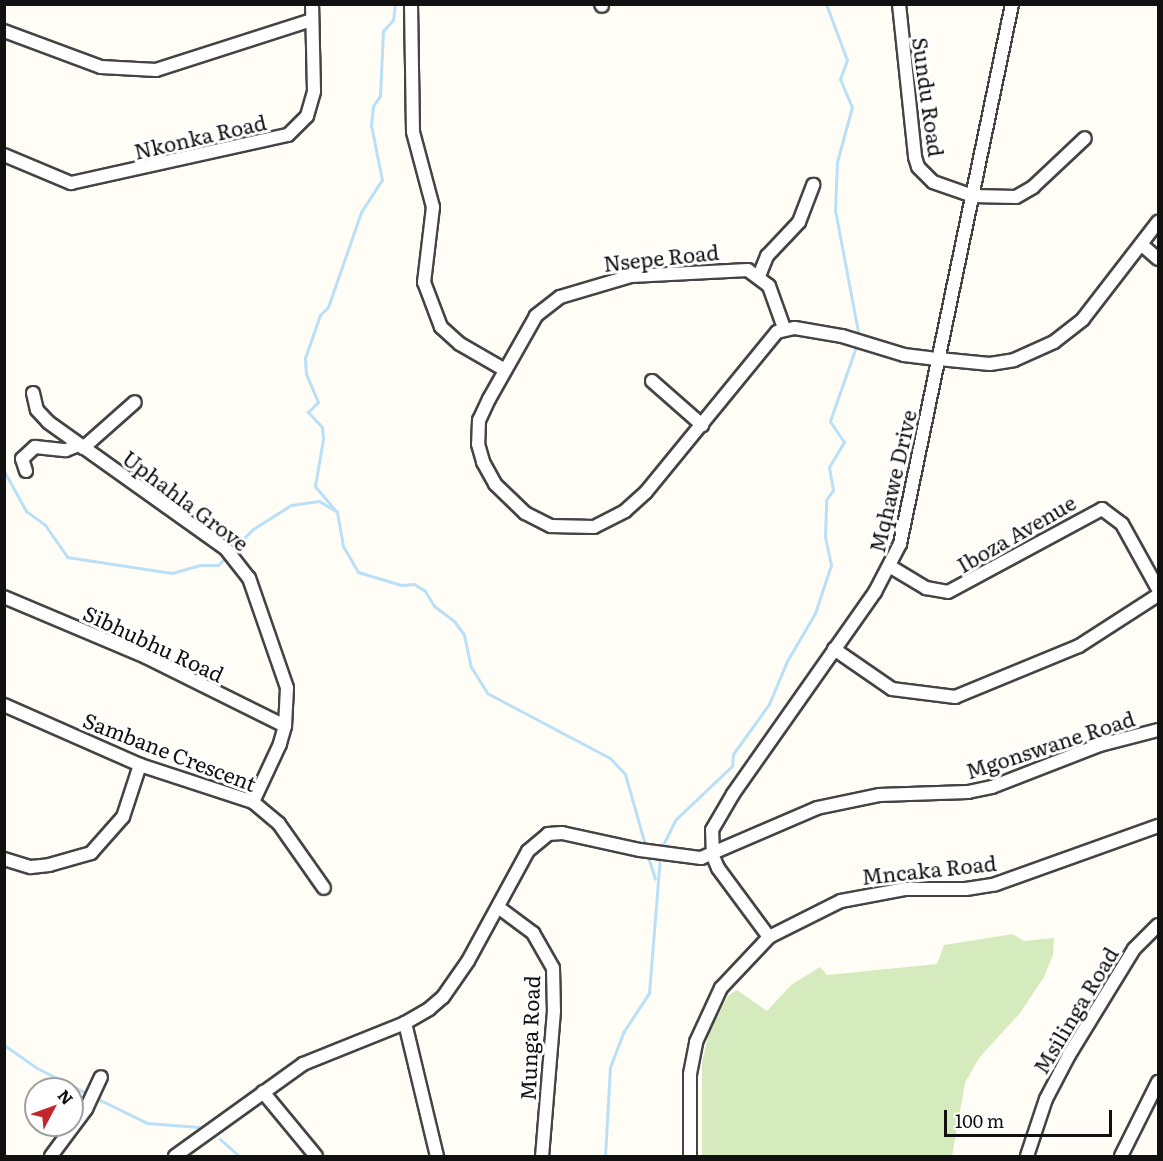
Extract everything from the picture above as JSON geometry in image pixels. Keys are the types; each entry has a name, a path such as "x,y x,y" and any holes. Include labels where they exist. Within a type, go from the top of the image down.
{"street":[{"name":"Nkonka Road","path":"4,155 71,183 288,135 307,116 314,91 312,4"},
{"path":"411,4 413,132 432,207 424,282 441,327 460,344 505,370"},
{"name":"Sundu Road","path":"899,4 906,88 918,167 933,182 973,196 1004,199 1023,194 1064,160 1085,138"},
{"name":"Mqhawe Drive","path":"713,856 712,830 718,816 891,567 900,544 1012,4"},
{"path":"4,31 101,67 156,70 312,20"},
{"path":"813,185 799,222 767,256 759,276 769,286 784,328 842,336 904,355 939,359 1001,363 1054,342 1083,319 1158,222"},
{"path":"1142,245 1158,259"},
{"name":"Nsepe Road","path":"759,276 736,270 656,274 581,289 546,306 505,370 479,420 478,444 483,462 495,484 511,502 551,526 594,527 625,511 646,492 702,425 767,340 784,328"},
{"path":"652,381 702,425"},
{"name":"Uphahla Grove","path":"33,393 40,414 81,447 231,553 249,578 279,658 287,688 285,726 273,765 253,802"},
{"path":"26,471 22,459 35,447 66,450 81,447 135,402"},
{"name":"Iboza Avenue","path":"891,567 926,588 948,592 1102,509 1122,524 1158,589"},
{"path":"834,649 892,689 955,697 1079,646 1158,595"},
{"name":"Sibhubhu Road","path":"4,597 146,657 285,726"},
{"name":"Sambane Crescent","path":"4,705 140,765 253,802 279,824 324,888"},
{"name":"Mgonswane Road","path":"713,856 773,825 817,808 879,795 968,792 992,787 1100,745 1158,730"},
{"path":"4,859 31,867 49,866 91,852 123,817 140,765"},
{"name":"Mncaka Road","path":"690,1156 689,1084 696,1042 721,988 769,937 841,901 895,890 966,889 996,884 1158,826"},
{"path":"175,1156 263,1092 327,1052 405,1023 443,997 498,908 528,851 548,834 562,833 688,858 713,856 733,891 769,937"},
{"name":"Munga Road","path":"498,908 533,933 553,968 554,1011 542,1156"},
{"name":"Msilinga Road","path":"1027,1156 1046,1099 1069,1055 1134,949 1158,925"},
{"path":"405,1023 436,1156"},
{"path":"1121,1156 1158,1082"},
{"path":"51,1156 89,1103 99,1083"},
{"path":"263,1092 316,1156"}],"green space":[{"path":"1013,934 1024,941 1054,938 1053,955 1044,977 1020,1013 979,1058 965,1083 952,1156 702,1156 702,1062 709,1033 728,996 737,990 767,1011 791,985 820,967 827,975 937,964 944,945"}],"waterway":[{"path":"335,510 315,486 323,439 322,427 308,412 318,402 306,374 305,358 320,315 328,307 361,212 382,180 371,125 373,106 380,96 383,31 393,20 395,4"},
{"path":"826,4 847,60 840,79 852,107 837,162 835,210 859,337"},
{"path":"661,849 675,820 732,766 733,754 769,704 787,661 815,613 831,565 825,537 826,500 833,490 829,467 844,442 830,421 857,344"},
{"path":"4,471 26,511 45,525 67,557 172,573 200,565 218,565 227,556"},
{"path":"231,551 253,529 291,505 319,501 337,512 343,546 358,572 401,585 414,584 425,591 434,606 454,621 464,635 471,667 487,693 610,758 625,774 646,848"},
{"path":"647,854 655,879"},
{"path":"605,1156 610,1067 624,1031 649,993 660,856"},
{"path":"4,1045 37,1068 88,1094"},
{"path":"94,1097 147,1123 199,1127"},
{"path":"220,1139 239,1156"}]}
